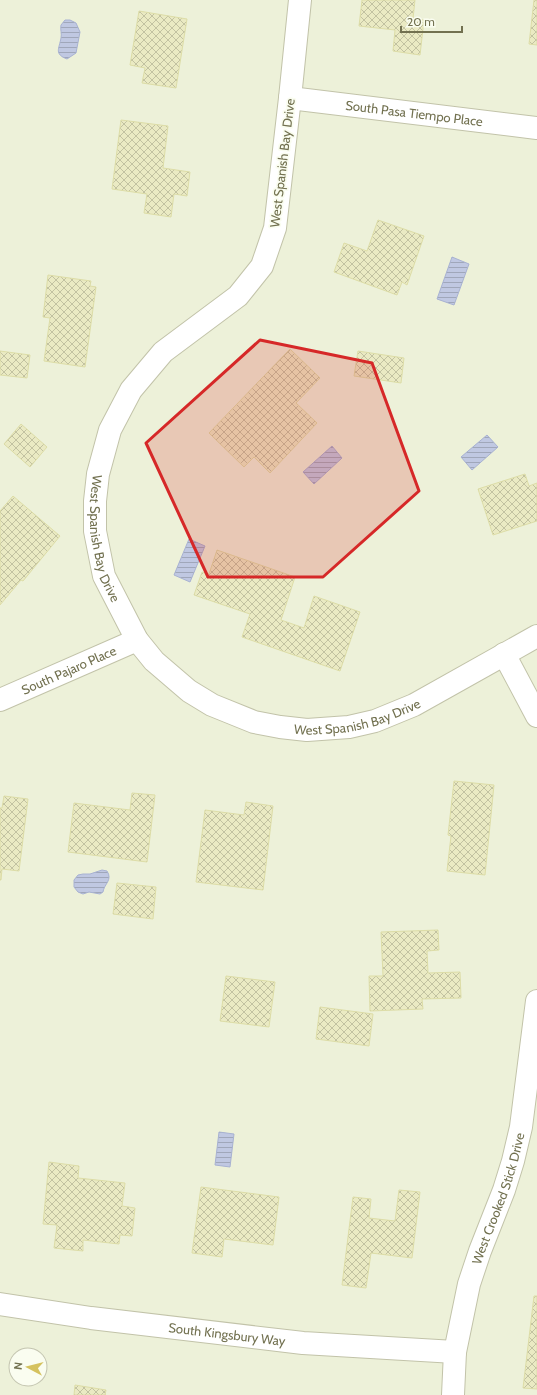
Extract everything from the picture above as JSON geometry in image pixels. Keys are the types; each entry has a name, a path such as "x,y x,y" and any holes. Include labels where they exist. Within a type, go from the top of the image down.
{"street":[{"name":"West Spanish Bay Drive","path":"300,0 275,228 262,266 238,296 163,352 131,390 110,430 98,474 95,501 95,531 104,576 137,640 154,661 189,691 212,705 254,722 280,727 307,730 349,727 375,721 414,705 537,636"},
{"name":"South Pasa Tiempo Place","path":"290,98 537,128"},
{"name":"South Pajaro Place","path":"0,700 137,640"},
{"path":"504,654 537,716"},
{"name":"West Crooked Stick Drive","path":"453,1395 455,1352 469,1284 480,1251 504,1190 515,1154 521,1127 537,1001"},
{"name":"South Kingsbury Way","path":"0,1304 91,1318 304,1343 455,1352"}],"highlighted area":[{"path":"260,340 372,363 419,491 323,577 208,577 146,443"}],"shaded area":[{"path":"0,0 537,0 537,1395 0,1395"}],"water":[{"path":"65,20 70,20 76,23 80,32 76,53 67,59 60,55 58,51 61,36 61,25"},
{"path":"452,257 469,264 454,305 437,299"},
{"path":"487,435 498,447 472,470 461,457"},
{"path":"332,446 342,458 314,484 303,472"},
{"path":"189,539 205,546 190,582 174,575"},
{"path":"102,870 107,871 109,874 109,879 103,892 100,894 89,892 83,894 78,892 74,887 74,880 78,875 90,874"},
{"path":"219,1132 234,1134 230,1167 215,1165"}],"building":[{"path":"362,0 415,0 413,19 424,20 420,55 393,51 395,30 359,26"},
{"path":"534,0 537,0 537,45 529,44"},
{"path":"139,11 187,19 176,88 142,83 145,68 130,65"},
{"path":"121,120 168,126 163,168 190,172 187,196 174,194 171,217 144,213 147,194 112,189"},
{"path":"378,220 424,236 407,285 402,282 397,295 334,272 344,243 367,251"},
{"path":"48,275 91,281 90,286 96,287 85,367 44,361 50,318 43,317"},
{"path":"290,349 320,378 296,403 317,423 270,473 254,457 244,467 209,433"},
{"path":"0,351 30,355 27,378 0,375"},
{"path":"358,351 404,358 401,383 354,376"},
{"path":"21,424 47,447 30,467 4,444"},
{"path":"525,474 529,486 537,483 537,521 493,535 478,489"},
{"path":"13,496 60,536 23,581 21,580 0,605 0,511"},
{"path":"217,550 295,577 281,620 304,628 314,596 360,612 340,671 242,637 250,614 194,595 202,572 209,574"},
{"path":"454,781 494,785 485,875 447,871 451,836 448,835"},
{"path":"132,793 155,795 147,862 68,852 74,803 130,810"},
{"path":"4,796 28,799 19,871 2,869 0,880 0,808 2,808"},
{"path":"246,802 273,806 263,890 196,882 205,810 244,815"},
{"path":"117,883 156,887 153,919 113,914"},
{"path":"438,930 439,950 427,951 428,973 460,972 461,998 422,999 423,1009 370,1011 369,976 383,976 381,932"},
{"path":"226,976 275,982 269,1027 220,1021"},
{"path":"320,1007 373,1014 369,1046 316,1039"},
{"path":"49,1162 79,1166 78,1178 125,1183 122,1206 135,1208 132,1236 120,1235 119,1244 83,1240 83,1251 54,1248 57,1225 43,1224"},
{"path":"201,1187 279,1197 273,1245 224,1239 222,1257 192,1253"},
{"path":"399,1190 420,1192 412,1258 371,1253 366,1288 342,1285 353,1197 371,1199 369,1218 395,1221"},
{"path":"534,1296 537,1296 537,1389 523,1388"},
{"path":"75,1385 106,1390 105,1395 74,1395"}]}
